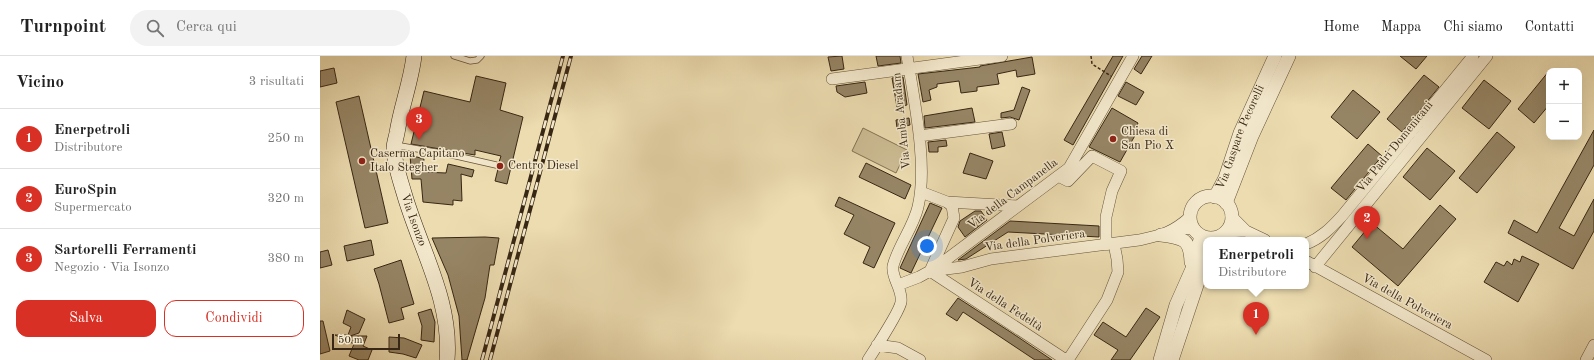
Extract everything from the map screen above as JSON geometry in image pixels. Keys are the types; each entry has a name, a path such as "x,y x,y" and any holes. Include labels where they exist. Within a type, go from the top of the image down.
{"main road":[{"name":"Via Isonzo","path":"414,56 412,72 399,122 395,145 399,176 411,218 439,289 445,313 448,341 447,360"}],"street":[{"name":"Via Amba Aradam","path":"868,360 901,303 900,290 894,276 893,268 916,216 920,192 921,166 919,136 907,56"},
{"path":"832,79 1002,56"},
{"name":"Via della Campanella","path":"930,271 1069,168 1133,56"},
{"name":"Via Gaspare Pecorelli","path":"1220,200 1225,178 1240,133 1275,56"},
{"name":"Via Gaspare Pecorelli","path":"1220,200 1289,56"},
{"name":"Via Padri Domenicani","path":"1309,244 1329,230 1342,216 1473,56"},
{"name":"Via Padri Domenicani","path":"1309,262 1324,255 1487,56"},
{"path":"919,136 1011,124"},
{"path":"1058,176 1068,181 1092,156 1121,171 1112,190 1106,217 1110,244 1118,259 1118,272 1107,300 1067,360"},
{"path":"920,192 947,202 1018,206"},
{"name":"Via Gaspare Pecorelli","path":"1160,360 1176,305 1192,269 1202,232 1191,211 1197,201 1208,197 1220,200 1228,207 1231,216"},
{"path":"930,271 954,218 952,206 947,202"},
{"path":"1231,216 1246,231 1259,237"},
{"path":"1202,232 1221,235 1231,223 1231,216"},
{"name":"Via della Polveriera","path":"898,285 930,271 962,267 991,259 1110,244 1161,235 1178,228 1202,232"},
{"path":"1225,232 1246,231"},
{"path":"1161,235 1184,240 1189,245 1192,269"},
{"name":"Via Padri Domenicani","path":"1309,245 1318,244 1324,255"},
{"name":"Via della Polveriera","path":"1309,263 1486,360"},
{"path":"1172,360 1203,267"},
{"name":"Via della Fedeltà","path":"930,271 1067,360"},
{"path":"877,345 898,348 920,360"},
{"path":"1586,360 1594,345"}],"lane":[{"path":"454,56 470,61 477,60 481,56"},
{"path":"395,145 452,154 496,165"}],"path":[{"path":"1091,56 1092,64 1119,81"}],"shaded area":[{"path":"863,128 907,150 896,173 852,151"}],"building":[{"path":"842,56 844,69 831,71 828,57"},
{"path":"876,56 900,56 901,63 878,66"},
{"path":"1113,56 1123,56 1073,145 1064,140"},
{"path":"1142,56 1152,56 1141,74 1134,69"},
{"path":"1400,56 1427,56 1416,69"},
{"path":"1032,57 1035,74 1017,77 1016,70 997,74 999,84 977,87 977,91 961,93 959,81 937,84 937,87 929,90 931,100 923,102 918,74 980,67"},
{"path":"334,68 337,83 320,87 320,71"},
{"path":"1424,75 1439,87 1402,132 1387,119"},
{"path":"1546,75 1546,109 1534,123 1518,109"},
{"path":"476,76 506,83 500,110 523,117 507,184 495,181 500,166 499,162 501,156 475,150 475,155 411,144 424,91 470,102"},
{"path":"903,77 907,105 897,107 892,78"},
{"path":"1484,80 1511,101 1489,129 1462,108"},
{"path":"865,82 867,93 845,97 837,92 836,86"},
{"path":"1126,82 1144,92 1136,105 1118,96"},
{"path":"1022,87 1030,90 1019,120 1010,117 1001,118 1001,113 1014,110"},
{"path":"1353,90 1380,112 1357,139 1331,117"},
{"name":"Caserma Capitano Italo Stegher","path":"359,96 388,223 365,228 336,102"},
{"path":"972,108 975,122 925,128 924,116"},
{"name":"Chiesa di San Pio X","path":"1112,108 1138,123 1135,130 1137,132 1120,162 1089,147"},
{"path":"909,118 910,125 897,128 896,120"},
{"path":"1594,130 1594,165 1559,228 1574,236 1594,199 1594,231 1573,269 1508,233 1514,220 1537,233"},
{"path":"1002,132 1005,146 992,149 989,134"},
{"path":"1497,132 1515,147 1477,193 1459,178"},
{"path":"946,140 947,146 938,147 938,152 929,152 928,142"},
{"path":"1368,144 1382,156 1346,200 1331,188"},
{"path":"1427,148 1455,171 1430,200 1403,177"},
{"path":"970,153 993,161 986,179 963,173"},
{"path":"410,155 424,159 422,172 446,173 448,164 474,170 472,177 461,174 462,201 453,200 453,205 423,202 421,179 412,179"},
{"path":"866,163 911,185 905,199 859,177"},
{"path":"839,197 895,223 874,268 863,263 870,247 844,234 854,215 835,206"},
{"path":"930,203 942,208 911,273 900,268"},
{"path":"1440,205 1456,219 1398,286 1352,247 1372,223 1403,249"},
{"path":"975,211 981,211 987,220 965,237 958,227 960,221"},
{"path":"1010,221 1099,226 1099,237 1008,232 966,259 958,260"},
{"path":"432,238 499,238 494,265 490,265 485,298 467,360 462,360 459,316 448,275"},
{"path":"371,240 374,255 347,261 344,246"},
{"path":"328,250 332,265 320,268 320,252"},
{"path":"1522,256 1539,264 1518,302 1484,282 1496,262 1504,266 1507,261 1512,265 1514,259 1520,262"},
{"path":"401,260 414,304 401,308 404,319 389,323 374,269"},
{"path":"958,298 1052,360 1035,360 963,312 957,321 946,314"},
{"path":"1146,308 1160,317 1130,360 1111,360 1118,350 1094,335 1103,322 1126,337"},
{"path":"431,309 435,322 434,342 421,340 422,326 418,313"},
{"path":"347,310 365,319 359,333 350,336 367,336 363,346 372,350 368,360 359,360 349,356 354,344 335,335 348,335 351,327 343,323"},
{"path":"320,321 323,321 330,351 320,354"},
{"path":"389,337 404,338 422,345 416,358 389,352"}],"railway":[{"path":"482,360 563,56"},
{"path":"490,360 571,56"}],"place":[{"name":"Chiesa di San Pio X","path":"1113,139"},
{"name":"Sartorelli Ferramenti","path":"419,140"},
{"name":"Caserma Capitano Italo Stegher","path":"362,161"},
{"name":"Centro Diesel","path":"500,166"},
{"name":"EuroSpin","path":"1367,239"},
{"name":"Enerpetroli","path":"1256,335"}]}
